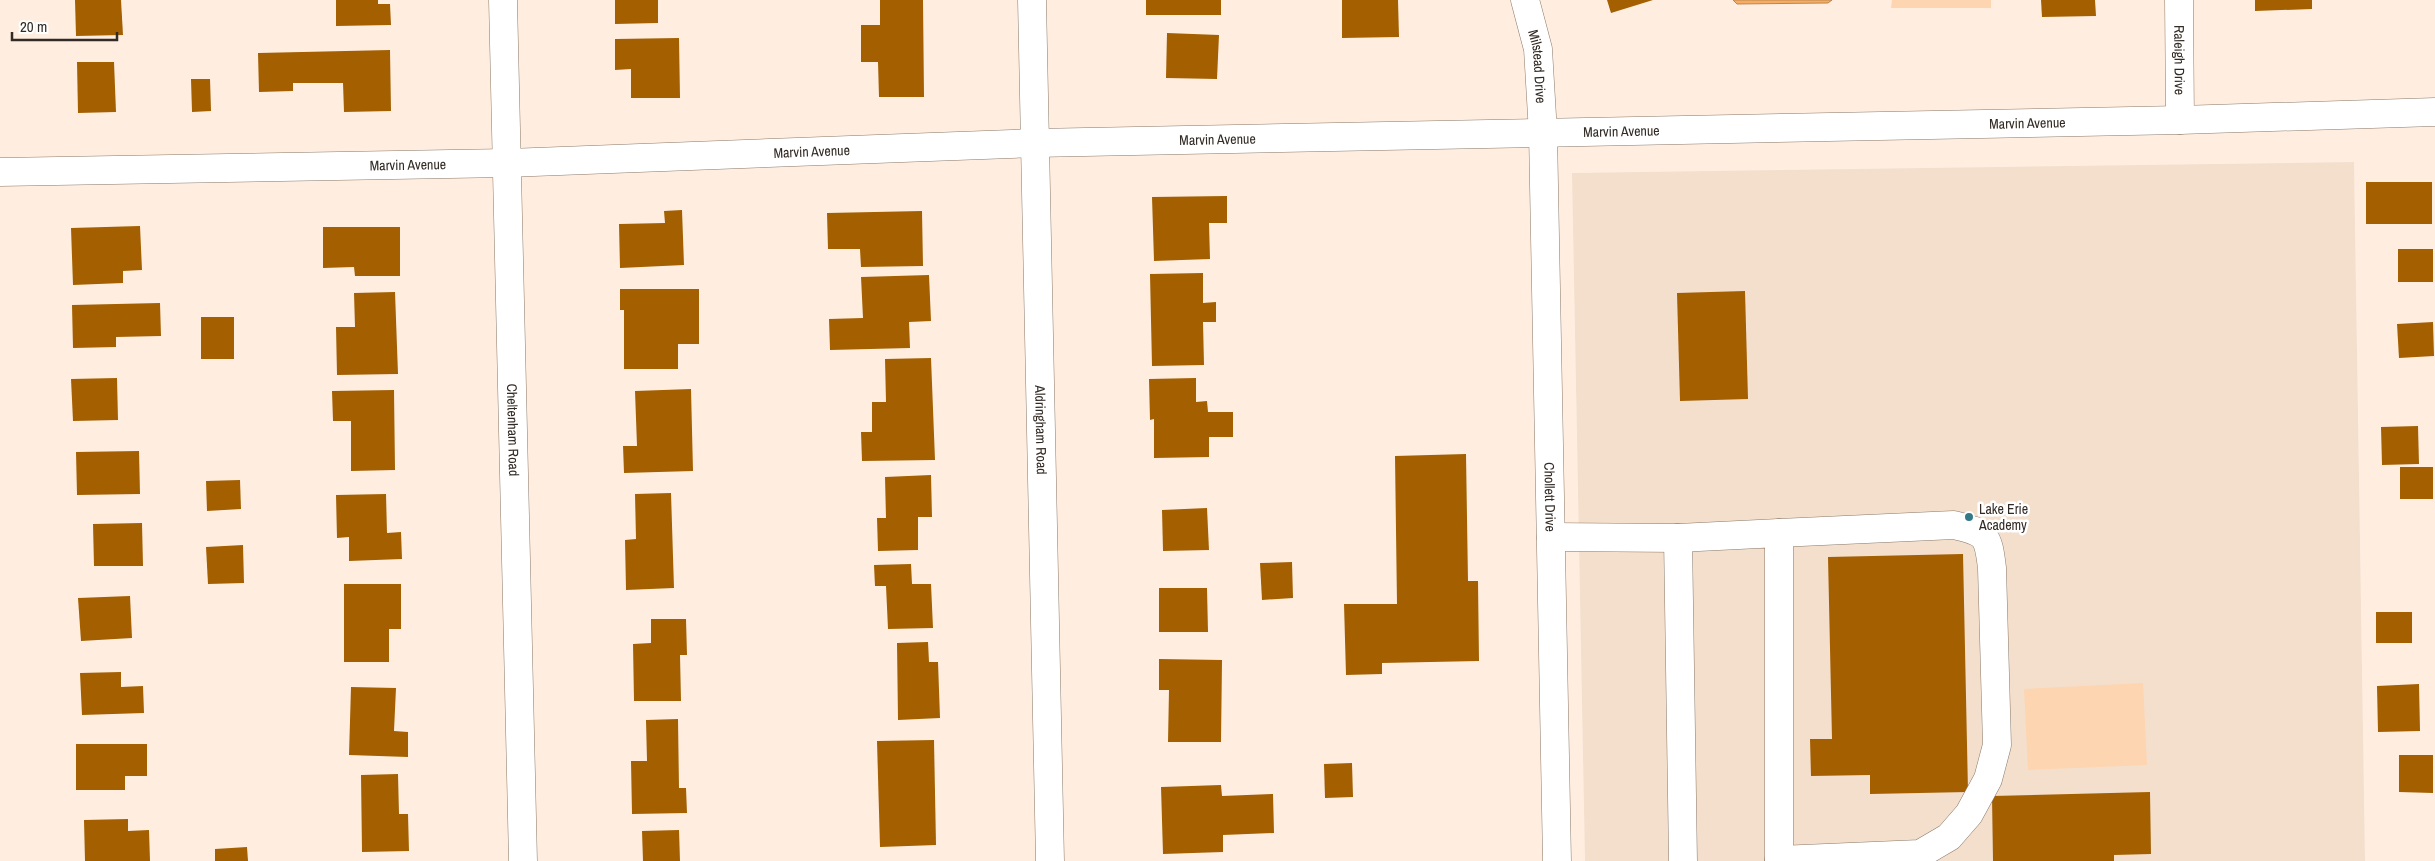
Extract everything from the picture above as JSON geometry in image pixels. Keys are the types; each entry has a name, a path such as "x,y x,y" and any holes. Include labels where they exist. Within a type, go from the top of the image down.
{"street":[{"name":"Cheltenham Road","path":"503,0 523,861"},
{"name":"Aldringham Road","path":"1032,0 1050,861"},
{"name":"Milstead Drive","path":"1525,0 1538,49 1544,133"},
{"name":"Raleigh Drive","path":"2179,0 2180,120"},
{"name":"Marvin Avenue","path":"0,172 506,163 1035,143 2180,120 2435,112"},
{"name":"Chollett Drive","path":"1544,133 1557,861"},
{"path":"1551,538 1678,538 1779,533 1954,525 1978,530 1989,545 1992,568 1997,745 1988,779 1969,814 1949,837 1920,854 1779,860 1779,533"},
{"path":"1678,538 1683,861"}],"shaded area":[{"path":"1733,0 1832,0 1828,3 1737,4"},
{"path":"1892,0 1991,0 1991,8 1891,8"},
{"name":"Lake Erie Academy","path":"2354,162 2365,861 1585,861 1572,173"},
{"path":"2143,683 2147,765 2028,770 2024,689"}],"building":[{"path":"75,0 121,0 123,35 76,36"},
{"path":"336,0 378,0 378,4 390,4 391,25 336,26"},
{"path":"615,0 658,0 658,23 615,24"},
{"path":"880,0 923,0 924,97 879,97 878,62 861,62 861,25 880,25"},
{"path":"1146,0 1221,0 1221,15 1146,15"},
{"path":"1342,0 1398,0 1399,37 1342,38"},
{"path":"1607,0 1653,0 1611,13"},
{"path":"2041,0 2095,0 2096,16 2042,17"},
{"path":"2255,0 2312,0 2312,9 2255,11"},
{"path":"1167,33 1219,35 1217,79 1166,78"},
{"path":"679,38 680,98 631,98 631,69 615,70 615,39"},
{"path":"390,50 391,111 344,112 343,83 293,83 293,91 259,92 258,53"},
{"path":"77,62 114,62 116,112 78,113"},
{"path":"191,79 210,79 211,111 192,112"},
{"path":"2366,182 2432,182 2432,224 2366,224"},
{"path":"1227,196 1227,223 1209,223 1210,259 1154,261 1152,197"},
{"path":"682,210 684,265 620,268 619,224 665,223 664,211"},
{"path":"922,211 923,266 861,267 860,249 828,249 827,213"},
{"path":"140,226 142,270 123,271 123,283 73,285 71,228"},
{"path":"323,227 400,227 400,276 355,276 354,267 323,268"},
{"path":"2398,249 2433,249 2433,282 2398,282"},
{"path":"1203,273 1203,303 1216,302 1216,322 1203,322 1204,365 1152,366 1150,274"},
{"path":"929,275 931,321 909,322 910,348 830,350 829,319 863,318 861,277"},
{"path":"620,289 699,289 699,344 678,344 678,369 624,369 624,310 620,310"},
{"path":"1745,291 1748,399 1680,401 1677,293"},
{"path":"395,292 398,374 337,375 336,327 355,327 354,293"},
{"path":"160,303 161,336 116,337 116,347 73,348 72,305"},
{"path":"201,317 234,317 234,359 201,359"},
{"path":"2433,322 2434,356 2399,358 2397,324"},
{"path":"931,358 935,460 862,461 861,432 872,432 872,402 886,402 885,359"},
{"path":"117,378 118,420 73,421 71,379"},
{"path":"1196,378 1196,402 1207,401 1208,412 1233,412 1233,437 1209,437 1209,457 1154,458 1154,419 1150,420 1149,379"},
{"path":"691,389 693,471 624,473 623,446 637,446 635,391"},
{"path":"394,390 395,470 351,471 351,421 333,421 332,391"},
{"path":"2418,426 2419,464 2382,465 2381,427"},
{"path":"139,451 140,494 77,495 76,452"},
{"path":"1466,454 1468,581 1478,581 1479,661 1382,663 1382,674 1346,675 1344,604 1397,604 1395,456"},
{"path":"2400,467 2433,467 2433,499 2400,499"},
{"path":"931,475 932,517 918,517 918,550 878,551 877,518 886,518 885,477"},
{"path":"240,480 241,509 207,511 206,481"},
{"path":"671,493 674,588 626,590 625,540 636,539 635,494"},
{"path":"386,494 387,533 401,532 402,559 349,561 349,537 337,538 336,495"},
{"path":"1207,508 1209,550 1163,551 1162,510"},
{"path":"142,523 143,566 94,566 93,524"},
{"path":"243,545 244,583 208,584 206,547"},
{"path":"1963,554 1968,792 1870,794 1870,775 1811,776 1810,739 1832,739 1828,557"},
{"path":"1292,562 1293,598 1262,600 1260,563"},
{"path":"911,564 912,584 931,584 933,628 888,629 886,586 875,586 874,565"},
{"path":"344,584 401,584 401,629 389,629 389,662 344,662"},
{"path":"1159,588 1207,588 1208,632 1159,632"},
{"path":"130,596 132,638 81,641 78,598"},
{"path":"2376,612 2412,612 2412,643 2376,643"},
{"path":"651,619 686,619 687,655 680,655 681,701 634,701 633,644 651,643"},
{"path":"928,642 929,662 938,662 940,718 898,720 897,643"},
{"path":"1159,659 1222,660 1221,742 1168,742 1169,690 1159,690"},
{"path":"121,672 121,687 143,686 144,713 82,715 80,673"},
{"path":"2419,684 2420,731 2378,732 2377,686"},
{"path":"351,687 396,688 394,731 408,732 408,757 349,755"},
{"path":"678,719 679,788 686,788 687,813 632,814 631,761 647,761 646,720"},
{"path":"934,740 936,845 880,847 877,741"},
{"path":"76,744 147,744 147,776 125,776 125,790 76,790"},
{"path":"2399,755 2433,755 2433,793 2399,792"},
{"path":"1352,763 1353,797 1325,798 1324,764"},
{"path":"398,774 399,814 408,814 409,851 362,852 361,775"},
{"path":"1221,785 1222,796 1273,794 1274,833 1223,835 1223,852 1163,854 1161,787"},
{"path":"2150,792 2151,854 2114,855 2114,861 1993,861 1992,796"},
{"path":"128,819 128,831 149,830 150,861 85,861 84,820"},
{"path":"679,830 680,861 643,861 642,831"},
{"path":"247,847 248,861 215,861 215,849"}],"place":[{"name":"Lake Erie Academy","path":"1969,517"}]}
